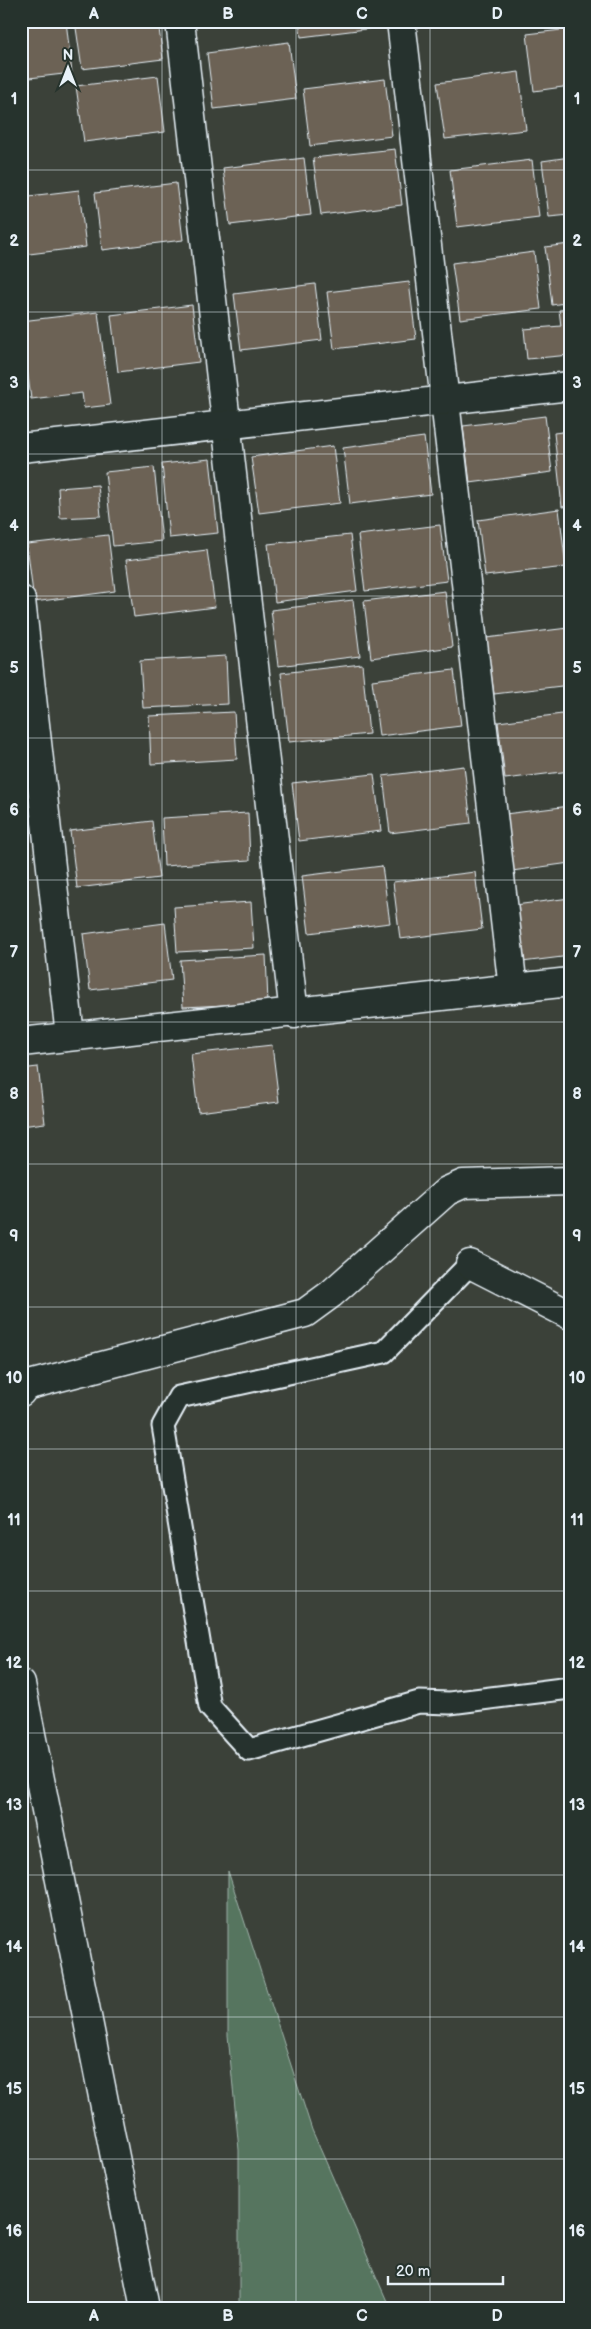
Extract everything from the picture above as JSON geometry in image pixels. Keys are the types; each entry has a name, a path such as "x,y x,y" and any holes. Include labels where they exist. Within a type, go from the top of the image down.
{"street":[{"path":"180,21 224,424 294,1014"},
{"path":"401,21 513,989"},
{"path":"21,448 570,386"},
{"path":"21,600 70,1036"},
{"path":"21,1042 294,1014 570,982"},
{"path":"21,1392 25,1386 305,1313 331,1294 446,1191 463,1184 570,1181"},
{"path":"470,1264 570,1315"},
{"path":"21,1684 30,1785 146,2308"}],"lane":[{"path":"470,1264 384,1352 179,1397 163,1426 210,1707 249,1750 418,1702 450,1703 570,1688"}],"green space":[{"path":"228,1871 312,2130 390,2308 239,2308 239,2150 228,2035"}],"building":[{"path":"66,21 72,73 21,79 21,22"},
{"path":"75,21 158,21 163,59 82,69"},
{"path":"299,21 382,21 382,27 301,37"},
{"path":"431,21 464,21 432,25"},
{"path":"570,29 570,86 534,91 527,34"},
{"path":"289,42 296,99 214,109 207,53"},
{"path":"519,72 526,130 445,139 437,83"},
{"path":"158,76 165,132 84,142 76,86"},
{"path":"385,79 392,136 310,146 303,89"},
{"path":"395,149 402,205 321,215 313,158"},
{"path":"570,157 570,215 549,217 542,161"},
{"path":"304,158 311,215 230,225 223,168"},
{"path":"532,160 539,217 457,227 450,170"},
{"path":"176,183 183,240 102,250 95,193"},
{"path":"79,190 86,247 21,255 21,197"},
{"path":"570,244 570,302 552,305 545,247"},
{"path":"534,252 541,309 460,319 452,263"},
{"path":"409,282 416,339 334,349 327,292"},
{"path":"315,284 322,340 241,350 234,294"},
{"path":"192,305 199,362 118,372 111,315"},
{"path":"570,309 570,355 527,359 524,329 561,326 559,310"},
{"path":"98,312 110,405 84,408 82,393 31,399 21,321"},
{"path":"545,416 552,472 470,483 463,426"},
{"path":"570,431 570,506 562,507 554,433"},
{"path":"424,437 431,494 350,504 343,448"},
{"path":"333,446 340,503 259,513 251,457"},
{"path":"210,459 218,533 169,538 162,464"},
{"path":"154,467 162,541 113,546 105,472"},
{"path":"98,485 101,516 60,518 58,488"},
{"path":"559,509 566,567 485,576 478,520"},
{"path":"440,525 447,581 365,591 358,535"},
{"path":"108,535 115,591 34,602 27,544"},
{"path":"350,535 357,591 275,602 268,544"},
{"path":"207,550 215,607 134,617 126,560"},
{"path":"445,591 452,647 371,658 364,601"},
{"path":"353,600 360,656 278,666 271,610"},
{"path":"568,628 570,685 494,694 486,638"},
{"path":"226,656 228,704 143,708 140,661"},
{"path":"362,664 369,734 289,742 281,673"},
{"path":"454,670 461,726 379,736 372,680"},
{"path":"234,712 237,759 151,764 149,716"},
{"path":"570,713 570,771 505,779 498,722"},
{"path":"464,766 471,823 390,833 383,776"},
{"path":"374,774 381,831 299,841 292,783"},
{"path":"570,806 570,863 512,871 505,814"},
{"path":"248,813 250,860 164,866 162,818"},
{"path":"152,821 159,878 77,888 70,831"},
{"path":"382,866 390,923 309,933 302,876"},
{"path":"475,872 482,929 400,939 393,882"},
{"path":"570,898 570,956 522,962 515,905"},
{"path":"251,902 254,948 177,952 174,907"},
{"path":"165,923 172,980 90,990 83,934"},
{"path":"266,955 268,1003 183,1007 180,960"},
{"path":"272,1045 279,1102 198,1112 191,1054"},
{"path":"38,1067 45,1123 21,1126 21,1069"}]}
